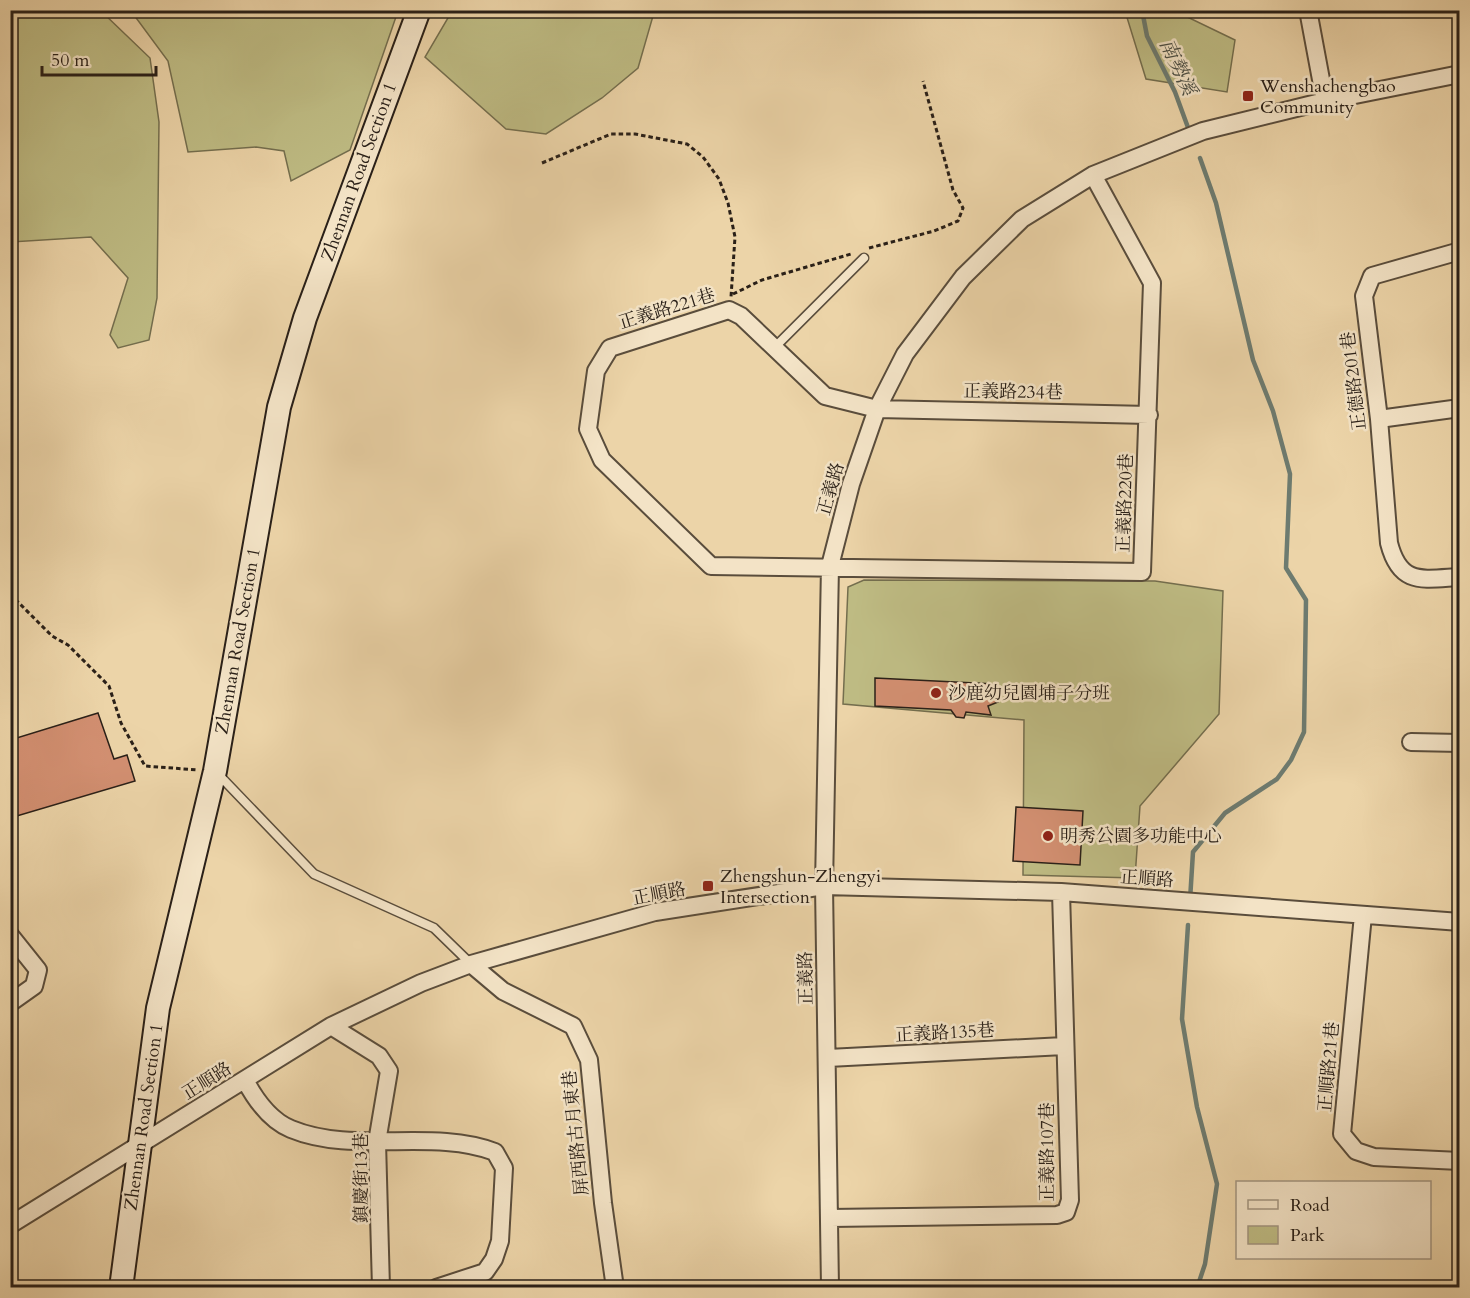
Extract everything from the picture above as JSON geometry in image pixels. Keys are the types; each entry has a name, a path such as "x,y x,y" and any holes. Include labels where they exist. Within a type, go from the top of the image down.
{"street":[{"name":"Zhennan Road Section 1","path":"125,1287 158,1008 215,771 279,407 305,318 419,10"},
{"path":"1308,10 1325,101"},
{"name":"正義路","path":"830,1287 824,886 830,566 852,484 877,409 905,354 963,277 1022,219 1093,175 1203,131 1325,101 1460,74"},
{"name":"正義路220巷","path":"830,566 1142,572 1152,283 1093,175"},
{"name":"正德路201巷","path":"1460,251 1372,276 1366,284 1364,296 1379,418 1389,543 1393,561 1401,572 1424,579 1460,577"},
{"name":"正義路221巷","path":"830,566 711,566 602,460 588,429 596,371 610,348 730,303 773,348 825,396 877,409"},
{"path":"1379,418 1460,408"},
{"name":"正義路234巷","path":"877,409 1149,415"},
{"path":"1411,742 1460,743"},
{"name":"正順路","path":"10,1225 331,1026 421,983 471,963 655,912 824,886 1061,892 1460,922"},
{"name":"正義路107巷","path":"830,1218 1057,1215 1066,1212 1070,1200 1061,892"},
{"name":"正順路21巷","path":"1363,915 1342,1134 1356,1151 1374,1157 1460,1161"},
{"path":"10,935 38,970 34,986 10,1003"},
{"name":"屏西路古月東巷","path":"471,963 502,991 573,1026 589,1060 603,1203 615,1287"},
{"name":"鎮慶街13巷","path":"331,1026 379,1056 389,1071 378,1142 381,1287"},
{"name":"正義路135巷","path":"828,1058 1064,1046"},
{"path":"245,1080 254,1096 269,1114 289,1129 313,1136 378,1142 476,1145 495,1152 504,1168 500,1240 494,1259 485,1272 436,1287"}],"lane":[{"path":"773,348 863,254"},
{"path":"215,771 314,874 434,928 471,963"}],"path":[{"path":"863,254 958,221 963,208 953,190 923,81"},
{"path":"542,163 611,134 635,134 687,144 703,157 719,179 728,203 735,237 730,303"},
{"path":"730,303 762,280 851,254"},
{"path":"10,594 52,636 68,645 109,686 121,723 145,766 215,771"}],"green space":[{"path":"11,10 101,11 150,58 159,122 157,298 149,340 118,348 110,335 128,278 91,237 11,242"},
{"path":"648,10 653,16 638,68 602,98 546,134 506,129 425,57 452,11"},
{"path":"131,11 398,11 350,150 291,181 284,151 256,147 188,152 168,61"},
{"path":"1125,11 1175,11 1235,40 1227,92 1146,79"},
{"path":"864,580 1155,581 1223,591 1219,714 1140,806 1135,878 1023,875 1024,720 843,704 848,587"}],"building":[{"name":"沙鹿幼兒園埔子分班","path":"875,678 995,684 998,702 988,706 991,715 966,712 964,718 956,717 951,710 875,706"},
{"path":"98,713 114,759 127,755 135,781 10,818 10,740"},
{"name":"明秀公園多功能中心","path":"1016,807 1083,811 1080,865 1013,861"}],"waterway":[{"name":"南勢溪","path":"1142,10 1147,36 1175,92 1190,133"},
{"path":"1190,900 1193,852 1225,813 1277,779 1291,760 1304,732 1306,600 1286,568 1290,474 1273,411 1253,360 1216,203 1200,158"},
{"path":"1188,925 1182,1019 1197,1107 1217,1184 1205,1264 1197,1288"}],"place":[{"name":"Wenshachengbao Community","path":"1248,96"},
{"name":"沙鹿幼兒園埔子分班","path":"936,693"},
{"name":"明秀公園多功能中心","path":"1048,836"},
{"name":"Zhengshun-Zhengyi Intersection","path":"708,886"}]}
